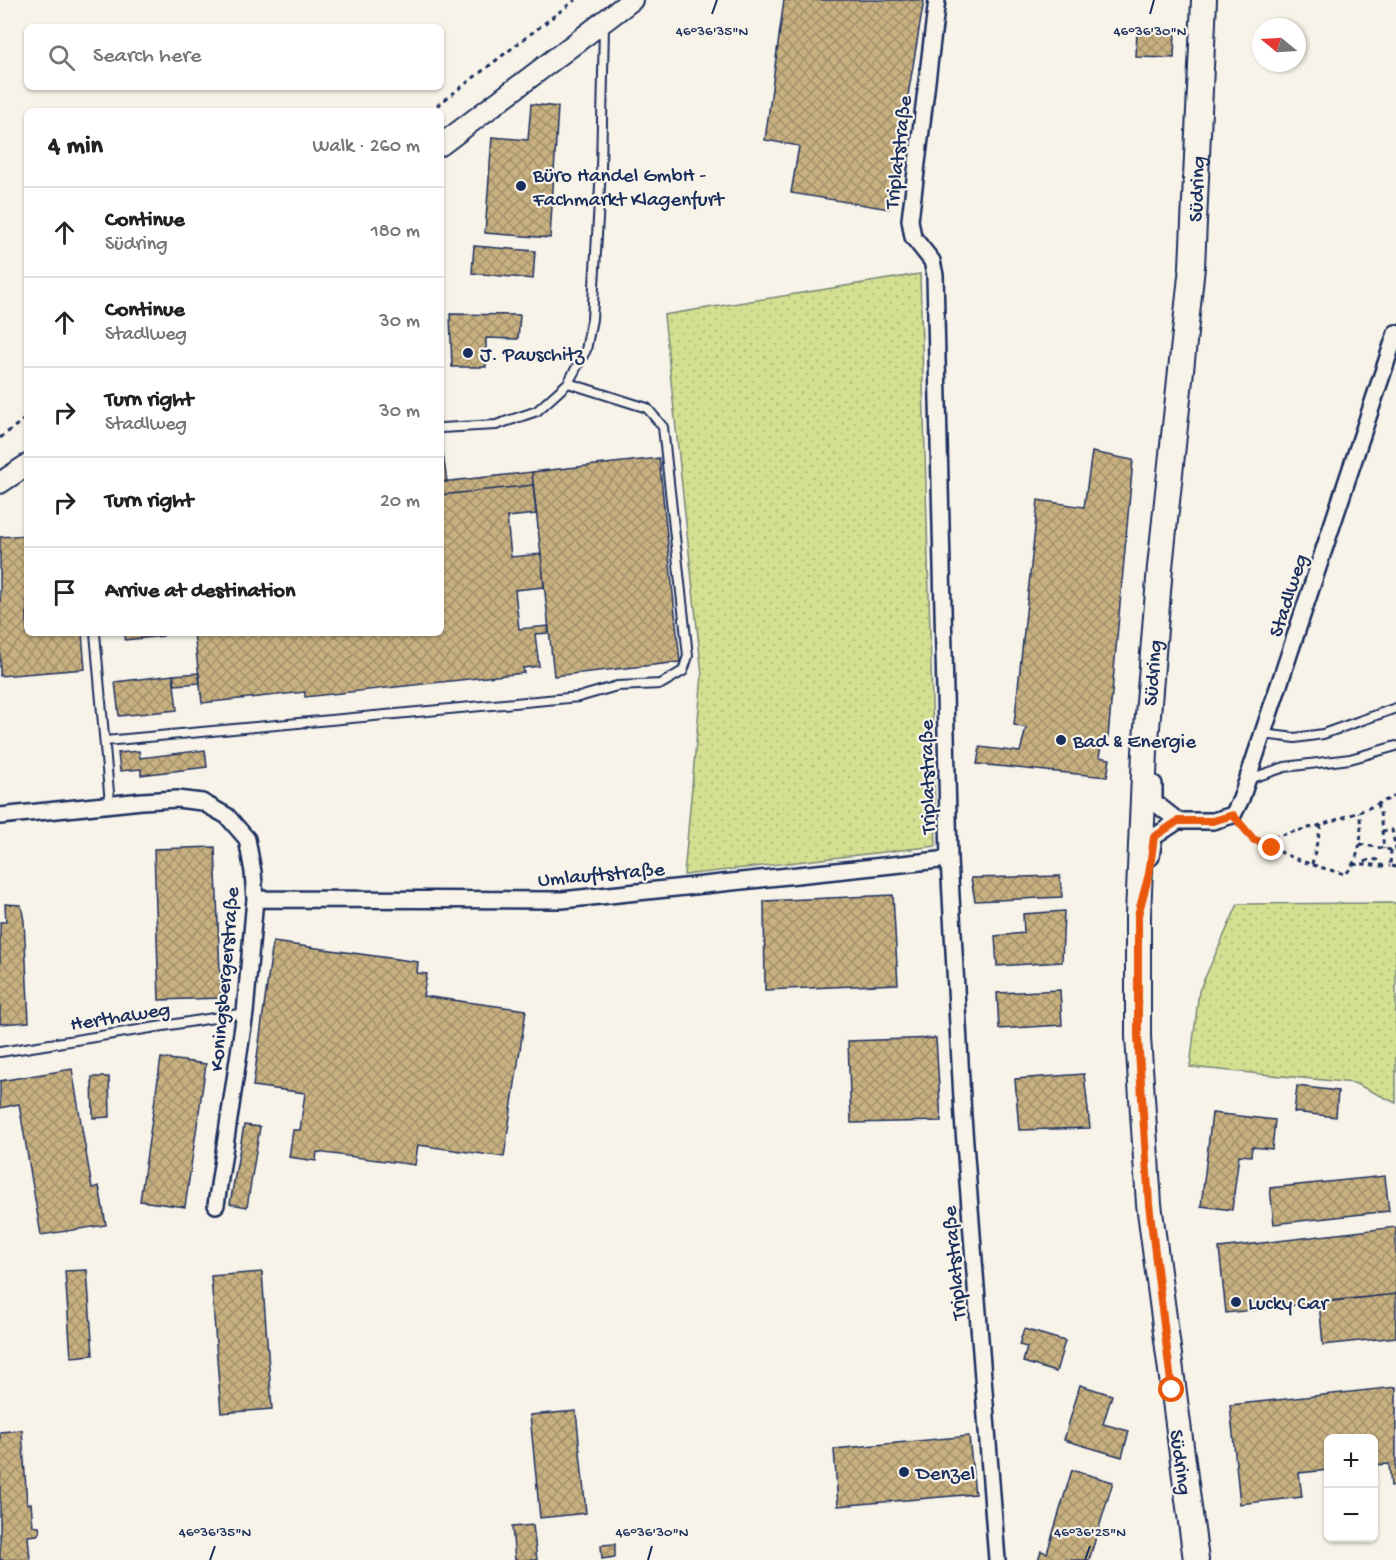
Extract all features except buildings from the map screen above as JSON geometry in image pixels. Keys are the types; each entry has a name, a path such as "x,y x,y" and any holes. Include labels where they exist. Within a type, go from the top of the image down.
{"main road":[{"name":"Südring","path":"1196,1560 1149,1204 1138,1037 1138,915 1145,752 1160,567 1192,267 1204,0"}],"street":[{"path":"444,143 632,0"},
{"name":"Triplatstraße","path":"937,0 910,220 913,237 932,261 935,275 949,859 963,1117 998,1560"},
{"name":"Stadlweg","path":"1233,815 1248,779 1396,333"},
{"path":"0,483 24,467"},
{"path":"1145,752 1154,771 1154,802 1178,821"},
{"name":"Koningsbergerstraße","path":"0,816 177,799 202,802 226,816 247,839 255,898 245,1013 216,1205"},
{"path":"1138,915 1149,874 1154,837 1178,821 1213,821 1233,815"},
{"name":"Umlauftstraße","path":"255,898 562,900 949,859"}],"lane":[{"path":"444,428 496,425 537,411 568,383 586,350 592,319 601,169 604,21"},
{"path":"105,741 579,697 617,686 661,684 683,671 688,656 663,427 648,408 568,383"},
{"path":"95,636 110,804"},
{"path":"1263,734 1295,738 1323,734 1396,708"},
{"path":"1248,779 1285,767 1350,759 1396,746"},
{"name":"Herthaweg","path":"0,1052 245,1013"}],"path":[{"path":"433,108 575,0"},
{"path":"0,438 24,419"},
{"path":"1264,842 1273,837 1322,825 1396,796"},
{"path":"1377,804 1384,849"},
{"path":"1233,815 1254,840 1264,842 1272,848 1324,870 1346,874 1353,865 1360,843 1362,831 1359,812"},
{"path":"1312,864 1322,825"},
{"path":"1360,843 1396,850 1392,830 1382,831"},
{"path":"1390,866 1391,850"},
{"path":"1353,865 1364,863 1396,867"}],"green space":[{"path":"920,274 936,846 684,875 702,675 664,315"},
{"path":"1396,903 1396,1103 1354,1083 1190,1067 1199,991 1238,904"}],"place":[{"name":"Büro Handel GmbH - Fachmarkt Klagenfurt","path":"521,186"},
{"name":"J. Pauschitz","path":"468,353"},
{"name":"Bad & Energie","path":"1061,740"},
{"name":"Lucky Car","path":"1236,1302"},
{"name":"Denzel","path":"904,1472"}],"route":[{"path":"1172,1390 1149,1204 1138,1037 1138,915 1149,874 1154,837 1178,821 1213,821 1233,815 1254,840 1264,842 1272,848"}]}
